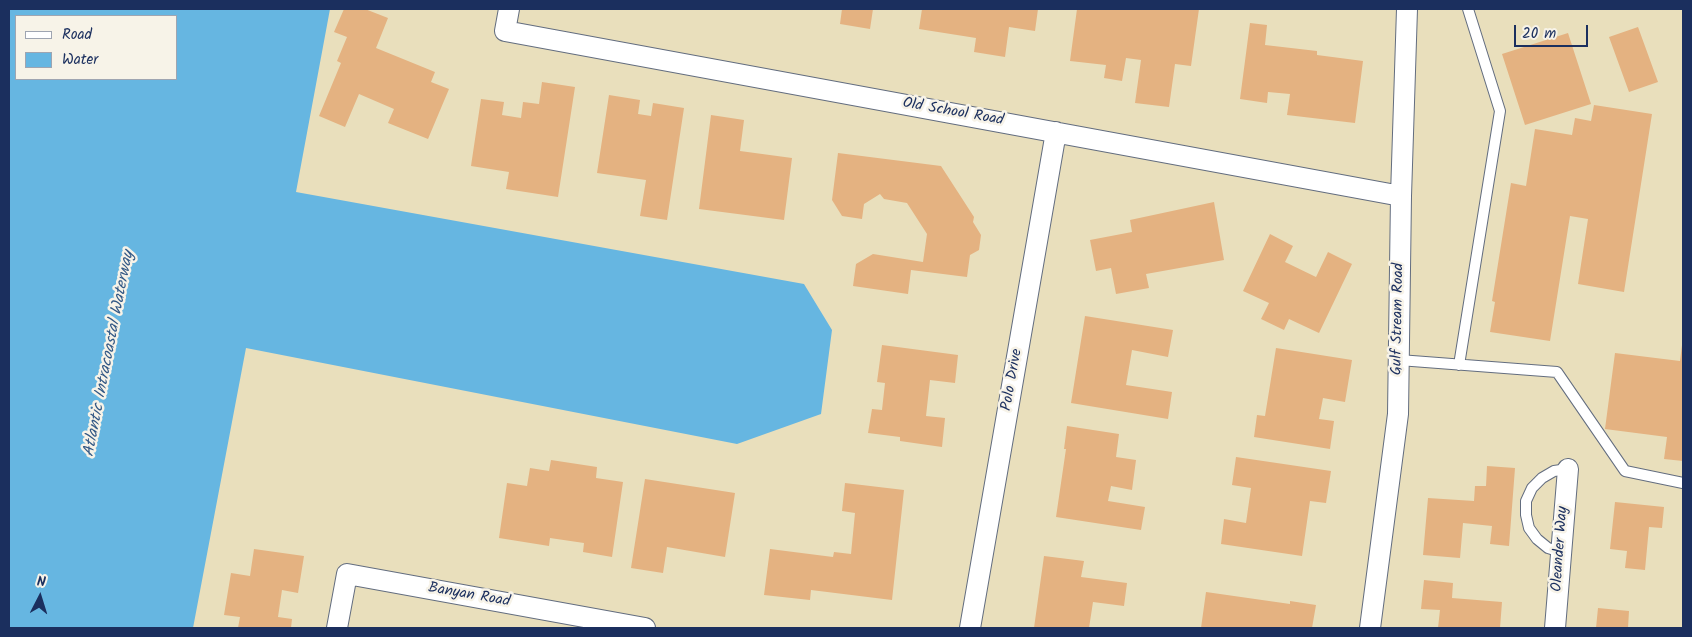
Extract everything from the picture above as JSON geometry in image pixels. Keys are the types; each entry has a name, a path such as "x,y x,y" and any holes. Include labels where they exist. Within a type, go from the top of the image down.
{"street":[{"name":"Old School Road","path":"509,9 504,31 1401,196"},
{"name":"Gulf Stream Road","path":"1370,628 1398,414 1401,196 1407,9"},
{"name":"Polo Drive","path":"970,628 1056,132"},
{"name":"Oleander Way","path":"1555,628 1568,469"},
{"name":"Banyan Road","path":"337,628 347,574 645,628"}],"lane":[{"path":"1458,365 1500,111 1468,9"},
{"path":"1399,360 1557,372 1625,471 1683,483"},
{"path":"1561,552 1548,548 1537,539 1529,528 1526,501 1532,488 1542,478 1554,472 1568,469"}],"water":[{"name":"Atlantic Intracoastal Waterway","path":"9,9 330,9 296,192 804,284 832,330 821,414 737,444 246,348 193,628 9,628"}],"building":[{"path":"344,9 365,9 388,18 376,48 435,72 431,82 449,89 428,139 388,123 394,109 359,94 345,127 319,116 341,63 337,61 347,37 334,32"},
{"path":"842,9 873,9 870,29 840,24"},
{"path":"922,9 1038,9 1035,31 1009,27 1005,57 974,52 976,38 919,29"},
{"path":"1077,9 1199,9 1191,66 1175,64 1169,107 1135,103 1141,60 1126,58 1122,81 1104,78 1106,65 1070,61"},
{"path":"1250,23 1267,25 1265,45 1317,51 1317,55 1363,61 1355,123 1287,115 1290,94 1268,92 1267,103 1240,99"},
{"path":"1638,27 1658,82 1629,92 1609,37"},
{"path":"1568,33 1591,104 1525,125 1502,54"},
{"path":"542,82 575,87 558,197 506,189 509,172 471,166 481,99 504,102 502,115 521,118 523,102 539,104"},
{"path":"609,95 640,100 638,114 651,116 653,103 684,108 667,220 640,216 646,180 597,173"},
{"path":"1594,105 1652,114 1624,292 1578,284 1588,219 1570,216 1550,341 1490,332 1495,302 1492,301 1511,183 1526,186 1535,129 1572,135 1575,118 1591,121"},
{"path":"711,115 744,120 740,151 792,158 784,220 699,209"},
{"path":"838,153 941,166 974,217 973,222 981,235 979,250 970,255 967,277 911,270 908,294 853,286 856,264 873,254 923,262 927,234 907,203 884,199 880,194 864,204 862,219 842,216 832,200"},
{"path":"1214,202 1224,260 1146,274 1149,288 1116,294 1111,268 1096,271 1090,240 1132,232 1130,220"},
{"path":"1270,234 1293,246 1285,262 1316,277 1328,252 1352,264 1319,333 1289,319 1284,330 1261,319 1269,303 1243,291"},
{"path":"1085,316 1173,330 1168,357 1132,350 1126,385 1172,392 1168,419 1071,403"},
{"path":"882,345 958,355 955,383 930,380 926,416 945,418 942,447 900,441 900,437 868,433 872,409 882,410 885,383 877,382"},
{"path":"1682,345 1683,461 1664,459 1667,437 1605,429 1615,353 1680,361"},
{"path":"1276,348 1352,360 1345,402 1323,398 1319,419 1334,421 1330,449 1254,437 1257,415 1265,416"},
{"path":"1067,426 1119,434 1116,457 1136,460 1132,490 1111,486 1108,501 1145,507 1141,530 1056,517 1066,449 1064,449"},
{"path":"1236,457 1331,471 1326,503 1310,501 1302,556 1221,544 1224,519 1246,523 1251,488 1232,485"},
{"path":"551,460 597,467 596,478 623,482 612,557 583,552 584,543 550,538 549,546 499,538 507,483 527,486 530,468 549,471"},
{"path":"1487,466 1515,468 1509,546 1490,544 1492,526 1463,523 1460,558 1423,555 1428,498 1474,501 1475,486 1486,486"},
{"path":"645,479 735,493 725,557 667,547 663,573 631,568"},
{"path":"845,483 904,490 892,600 811,590 810,600 764,595 770,549 833,557 834,552 851,554 855,513 842,511"},
{"path":"1615,502 1664,507 1662,528 1649,527 1645,570 1625,568 1627,551 1610,549"},
{"path":"254,549 304,556 298,593 282,590 278,617 292,619 291,628 238,628 240,617 224,615 231,573 250,576"},
{"path":"1044,556 1084,561 1081,577 1127,583 1124,606 1093,602 1089,628 1034,628"},
{"path":"1424,580 1453,583 1452,598 1502,602 1500,628 1438,628 1440,610 1421,609"},
{"path":"1206,592 1290,604 1290,601 1316,605 1312,628 1201,628"},
{"path":"1598,608 1629,611 1628,628 1596,628"}]}
